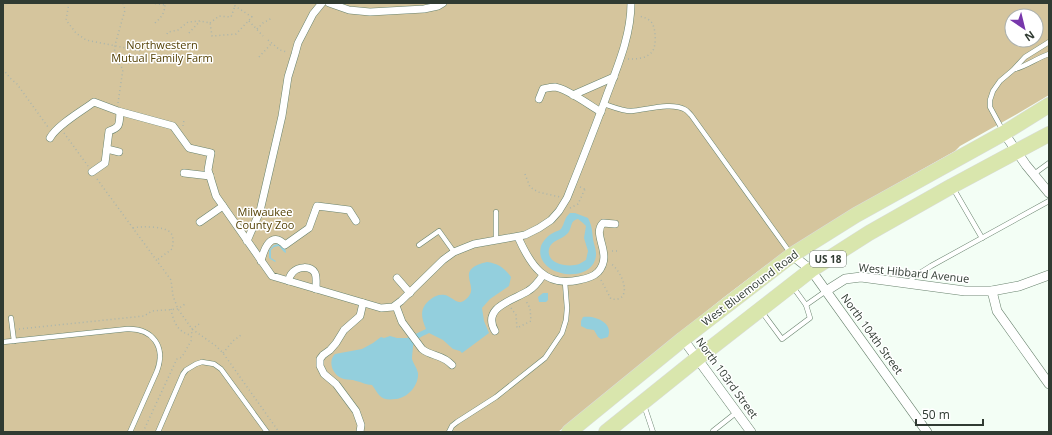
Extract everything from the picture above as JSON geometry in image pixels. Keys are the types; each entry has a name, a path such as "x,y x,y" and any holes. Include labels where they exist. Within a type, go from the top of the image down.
{"main road":[{"name":"West Bluemound Road","path":"569,432 684,339 792,255 856,215 1004,133 1049,105"},
{"name":"West Bluemound Road","path":"606,432 811,270 869,233 1049,134"}],"street":[{"path":"247,241 260,211 282,116 288,77 298,44 313,14 322,3"},
{"path":"329,3 349,10 370,12 424,9 438,6 443,3"},
{"path":"52,136 59,127 94,102 118,111 173,126 189,148 211,153 208,170 216,196 272,276 381,308 391,308 396,306 443,260 454,252 474,244 525,235 551,220 559,211 567,198 620,60 626,42 631,3"},
{"path":"573,95 614,77"},
{"path":"539,98 543,89 549,87 557,88 573,95 601,112"},
{"path":"92,172 105,163 109,131 116,129 119,125 118,111"},
{"path":"1004,133 1049,193"},
{"path":"107,149 119,152"},
{"path":"184,173 210,176"},
{"path":"200,222 223,206"},
{"path":"261,261 266,246 271,241 282,241 285,245 309,228 317,206 349,210 356,221"},
{"path":"518,237 532,263 543,275 554,280 565,282 575,281 596,274 604,260 604,251 599,230 600,226 603,223 615,224"},
{"name":"North 104th Street","path":"792,255 811,270 927,432"},
{"path":"289,281 293,271 305,267 311,269 315,273 317,280 316,289"},
{"path":"495,331 491,318 496,309 534,287 543,275"},
{"name":"West Hibbard Avenue","path":"826,291 845,279 862,277 965,291 992,291 1019,286 1049,275"},
{"path":"397,278 410,293"},
{"path":"992,291 997,311 1049,384"},
{"path":"360,432 361,425 356,410 336,384 324,374 320,366 320,359 330,350 344,330 360,316 363,303"},
{"path":"396,306 402,322 419,345 425,351 444,357 452,364"},
{"name":"North 103rd Street","path":"684,339 751,432"}],"lane":[{"path":"1004,133 992,111 990,103 991,98 996,86 1003,78 1025,57 1038,48"},
{"path":"1013,70 1021,68 1049,54"},
{"path":"604,104 621,110 660,107 685,109 691,115 792,255"},
{"path":"1034,174 1049,163"},
{"path":"952,186 982,238"},
{"path":"908,283 915,276 931,266 1049,201"},
{"path":"496,212 496,240"},
{"path":"419,245 439,232 454,252"},
{"path":"449,432 452,426 457,422 496,397 545,358 562,333 566,320 567,308 565,282"},
{"path":"760,310 782,338 810,318 806,305 791,285"},
{"path":"806,305 826,291"},
{"path":"11,318 14,341"},
{"path":"3,342 127,329 143,331 150,335 159,347 161,356 160,363 130,432"},
{"path":"158,432 185,372 196,364 205,362 214,364 221,369 267,432"},
{"path":"643,402 653,432"},
{"path":"714,432 713,430 737,412"}],"path":[{"path":"69,3 66,20 76,33 86,40 141,50"},
{"path":"118,111 122,69 114,58 115,45 125,10 123,3"},
{"path":"151,3 165,4 164,12 161,18 155,23"},
{"path":"167,34 168,32 179,29 188,22 200,21 210,23 219,16 231,16 236,3"},
{"path":"210,23 212,36 236,34 252,17 235,6"},
{"path":"620,60 645,57 655,49 654,28 652,22 644,17 630,14"},
{"path":"257,30 264,22 271,18"},
{"path":"189,33 200,21"},
{"path":"249,21 264,36"},
{"path":"268,40 280,50 295,54"},
{"path":"259,57 272,44"},
{"path":"3,69 17,84 52,136"},
{"path":"59,127 171,280 173,296 178,309 192,329 216,346 223,353 279,432"},
{"path":"525,174 530,187 538,192 567,198"},
{"path":"574,207 580,204 585,189"},
{"path":"134,228 142,226 155,227 166,230 170,233 173,238 172,249 157,260"},
{"path":"596,274 611,298 616,300 620,298 624,293 624,281 618,269 604,260"},
{"path":"507,302 516,315 517,328 531,321 530,308 522,294"},
{"path":"12,330 144,316 152,310 178,309 185,304"},
{"path":"171,309 173,320 180,329 186,334 191,335"},
{"path":"143,432 177,359 182,357 191,341 192,329 199,324"},
{"path":"223,353 234,340 241,335"}],"green space":[{"name":"Milwaukee County Zoo","path":"3,3 1049,3 1049,95 960,146 955,151 868,200 765,266 723,298 558,432 3,432"}],"water":[{"path":"570,213 575,213 588,218 596,252 595,260 590,268 582,272 572,274 552,270 545,264 541,256 541,246 543,242 549,235 561,229","holes":["578,219 586,226 584,238 588,251 586,260 578,264 571,265 562,265 553,261 549,254 550,246 568,233 572,223"]},
{"path":"278,244 284,247 286,253 279,246 274,247 271,250 271,258 276,261 275,262 269,258 269,250 274,245"},
{"path":"487,262 500,266 511,277 509,286 490,299 482,308 484,321 489,333 462,353 453,349 443,340 429,333 417,340 413,346 412,359 418,373 418,378 415,386 405,396 396,399 383,398 372,385 344,379 334,372 331,361 335,354 362,349 381,337 384,338 390,336 407,338 426,329 422,313 427,302 434,297 445,295 455,301 462,302 471,292 469,273 477,265"},
{"path":"543,293 548,293 548,300 546,302 539,302 538,297"},
{"path":"583,317 593,317 606,324 609,332 608,337 601,339 594,330 581,326"}],"park label":[{"name":"Northwestern Mutual Family Farm","path":"162,51"}]}
